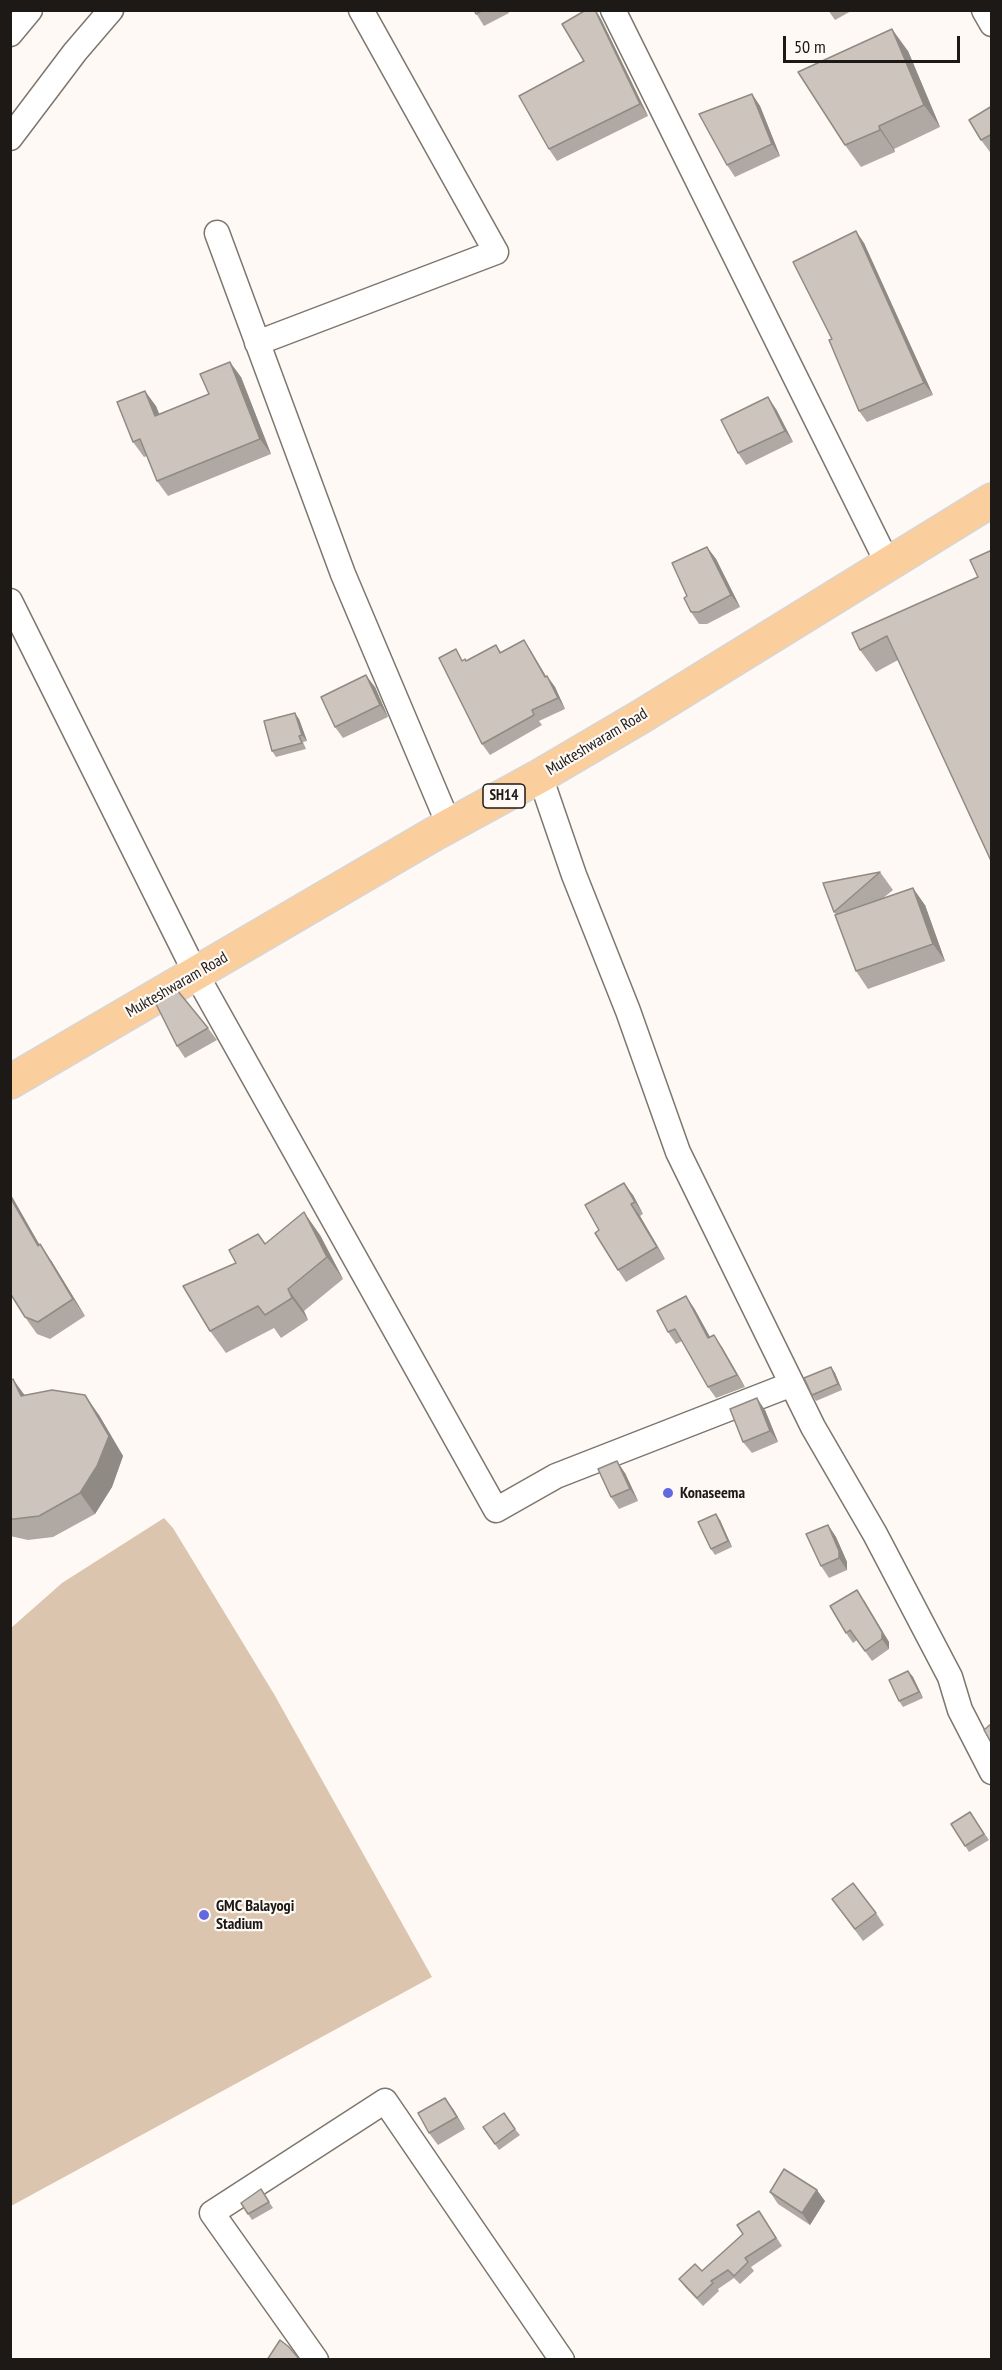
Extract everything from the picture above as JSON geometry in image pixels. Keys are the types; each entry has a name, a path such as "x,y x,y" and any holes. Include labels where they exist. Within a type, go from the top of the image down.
{"main road":[{"name":"Mukteshwaram Road","path":"10,1082 450,825 540,776 992,500"}],"street":[{"path":"10,34 30,10"},
{"path":"10,138 75,52 111,10"},
{"path":"258,343 496,252 361,10"},
{"path":"613,10 888,564"},
{"path":"984,10 992,24"},
{"path":"217,233 343,574 450,825"},
{"path":"10,601 196,974 496,1510 556,1476 792,1384"},
{"path":"540,776 574,875 628,1011 678,1152 813,1427 875,1534 950,1677 960,1710 992,1772"},
{"path":"316,2360 212,2213 385,2101 561,2360"}],"shaded area":[{"name":"GMC Balayogi Stadium","path":"164,1518 173,1528 274,1694 432,1977 11,2206 11,1628 62,1583"}],"building":[{"path":"586,10 595,10 640,104 549,149 519,96 584,61 562,24"},
{"path":"892,29 924,105 879,126 880,130 845,145 798,72"},
{"path":"752,94 772,144 727,165 699,114"},
{"path":"992,106 992,134 981,140 969,120"},
{"path":"856,231 924,383 859,411 829,340 832,339 793,262"},
{"path":"230,362 260,439 157,481 140,439 133,442 117,402 145,391 155,416 209,394 200,374"},
{"path":"768,397 785,431 738,453 721,420"},
{"path":"707,547 731,595 699,612 691,612 684,598 687,596 672,563"},
{"path":"992,550 992,863 887,636 860,650 852,633 978,577 970,560"},
{"path":"524,640 558,698 532,710 534,715 482,744 439,658 456,649 462,661 465,659 466,661 496,645 500,653"},
{"path":"366,675 380,705 335,727 321,697"},
{"path":"295,713 302,735 299,736 302,743 272,751 264,721"},
{"path":"880,872 834,912 823,883"},
{"path":"913,888 933,944 856,971 835,915"},
{"path":"177,990 208,1028 177,1046 155,1002"},
{"path":"624,1183 635,1202 631,1204 657,1247 618,1270 595,1233 599,1230 585,1205"},
{"path":"10,1197 38,1246 40,1244 73,1299 38,1322 25,1317 10,1293"},
{"path":"304,1212 327,1257 288,1289 292,1298 265,1315 258,1306 210,1331 183,1286 236,1263 229,1250 258,1234 265,1244"},
{"path":"686,1296 708,1338 714,1335 737,1375 708,1387 675,1329 668,1332 657,1311"},
{"path":"831,1367 838,1384 812,1395 804,1378"},
{"path":"13,1379 21,1396 52,1390 85,1395 109,1436 97,1466 80,1493 39,1516 10,1519 10,1381"},
{"path":"757,1398 770,1431 743,1442 730,1409"},
{"path":"617,1461 630,1489 611,1497 598,1469"},
{"path":"716,1514 728,1541 711,1549 698,1522"},
{"path":"828,1525 839,1551 839,1558 821,1566 806,1534"},
{"path":"857,1590 882,1632 882,1639 865,1651 850,1630 846,1633 830,1606"},
{"path":"908,1671 919,1692 899,1701 889,1680"},
{"path":"992,1723 992,1744 984,1730"},
{"path":"970,1812 984,1834 965,1846 951,1824"},
{"path":"853,1883 876,1913 855,1929 832,1899"},
{"path":"445,2098 457,2117 429,2133 418,2113"},
{"path":"504,2113 515,2129 495,2144 483,2127"},
{"path":"784,2169 817,2190 802,2213 770,2192"},
{"path":"261,2189 269,2202 248,2214 241,2203"},
{"path":"759,2211 776,2238 745,2258 748,2262 734,2276 728,2270 711,2281 713,2283 697,2298 679,2279 695,2264 702,2271 743,2234 737,2225"},
{"path":"280,2340 289,2347 300,2360 267,2360"}],"place":[{"name":"Konaseema","path":"668,1493"},
{"name":"GMC Balayogi Stadium","path":"204,1915"}]}
